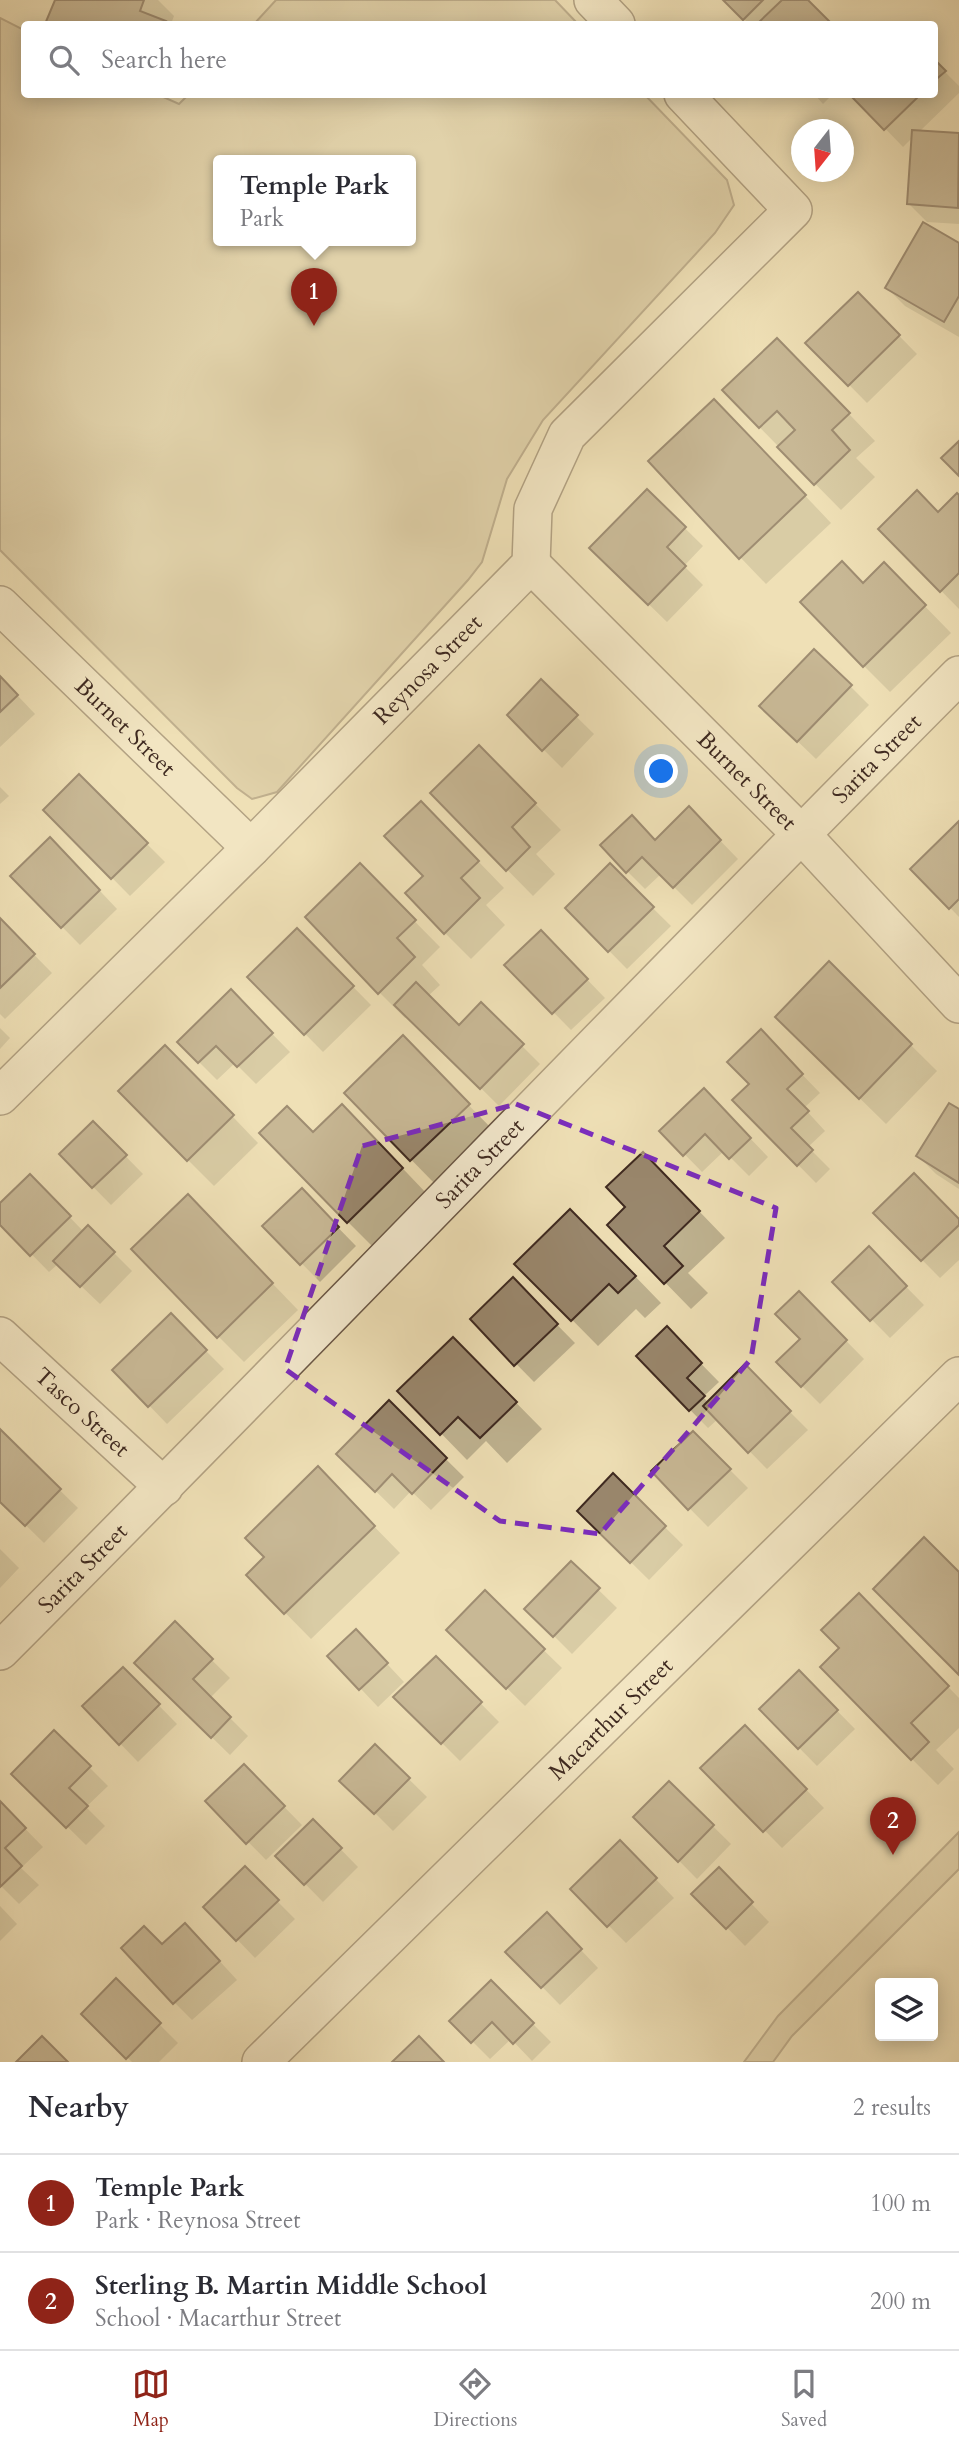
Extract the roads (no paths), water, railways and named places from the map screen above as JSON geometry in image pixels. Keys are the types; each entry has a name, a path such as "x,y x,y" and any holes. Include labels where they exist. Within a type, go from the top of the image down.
{"street":[{"path":"593,0 613,21"},
{"path":"531,564 533,509 567,435 793,210 687,98"},
{"name":"Burnet Street","path":"531,564 801,834 959,1004"},
{"name":"Reynosa Street","path":"0,1096 251,848 531,564"},
{"name":"Burnet Street","path":"0,605 251,848"},
{"name":"Sarita Street","path":"0,1651 959,675"},
{"name":"Tasco Street","path":"0,1336 164,1487"},
{"name":"Macarthur Street","path":"261,2062 959,1376"}],"place":[{"name":"Temple Park","path":"314,326"},
{"name":"Sterling B. Martin Middle School","path":"893,1855"}]}
